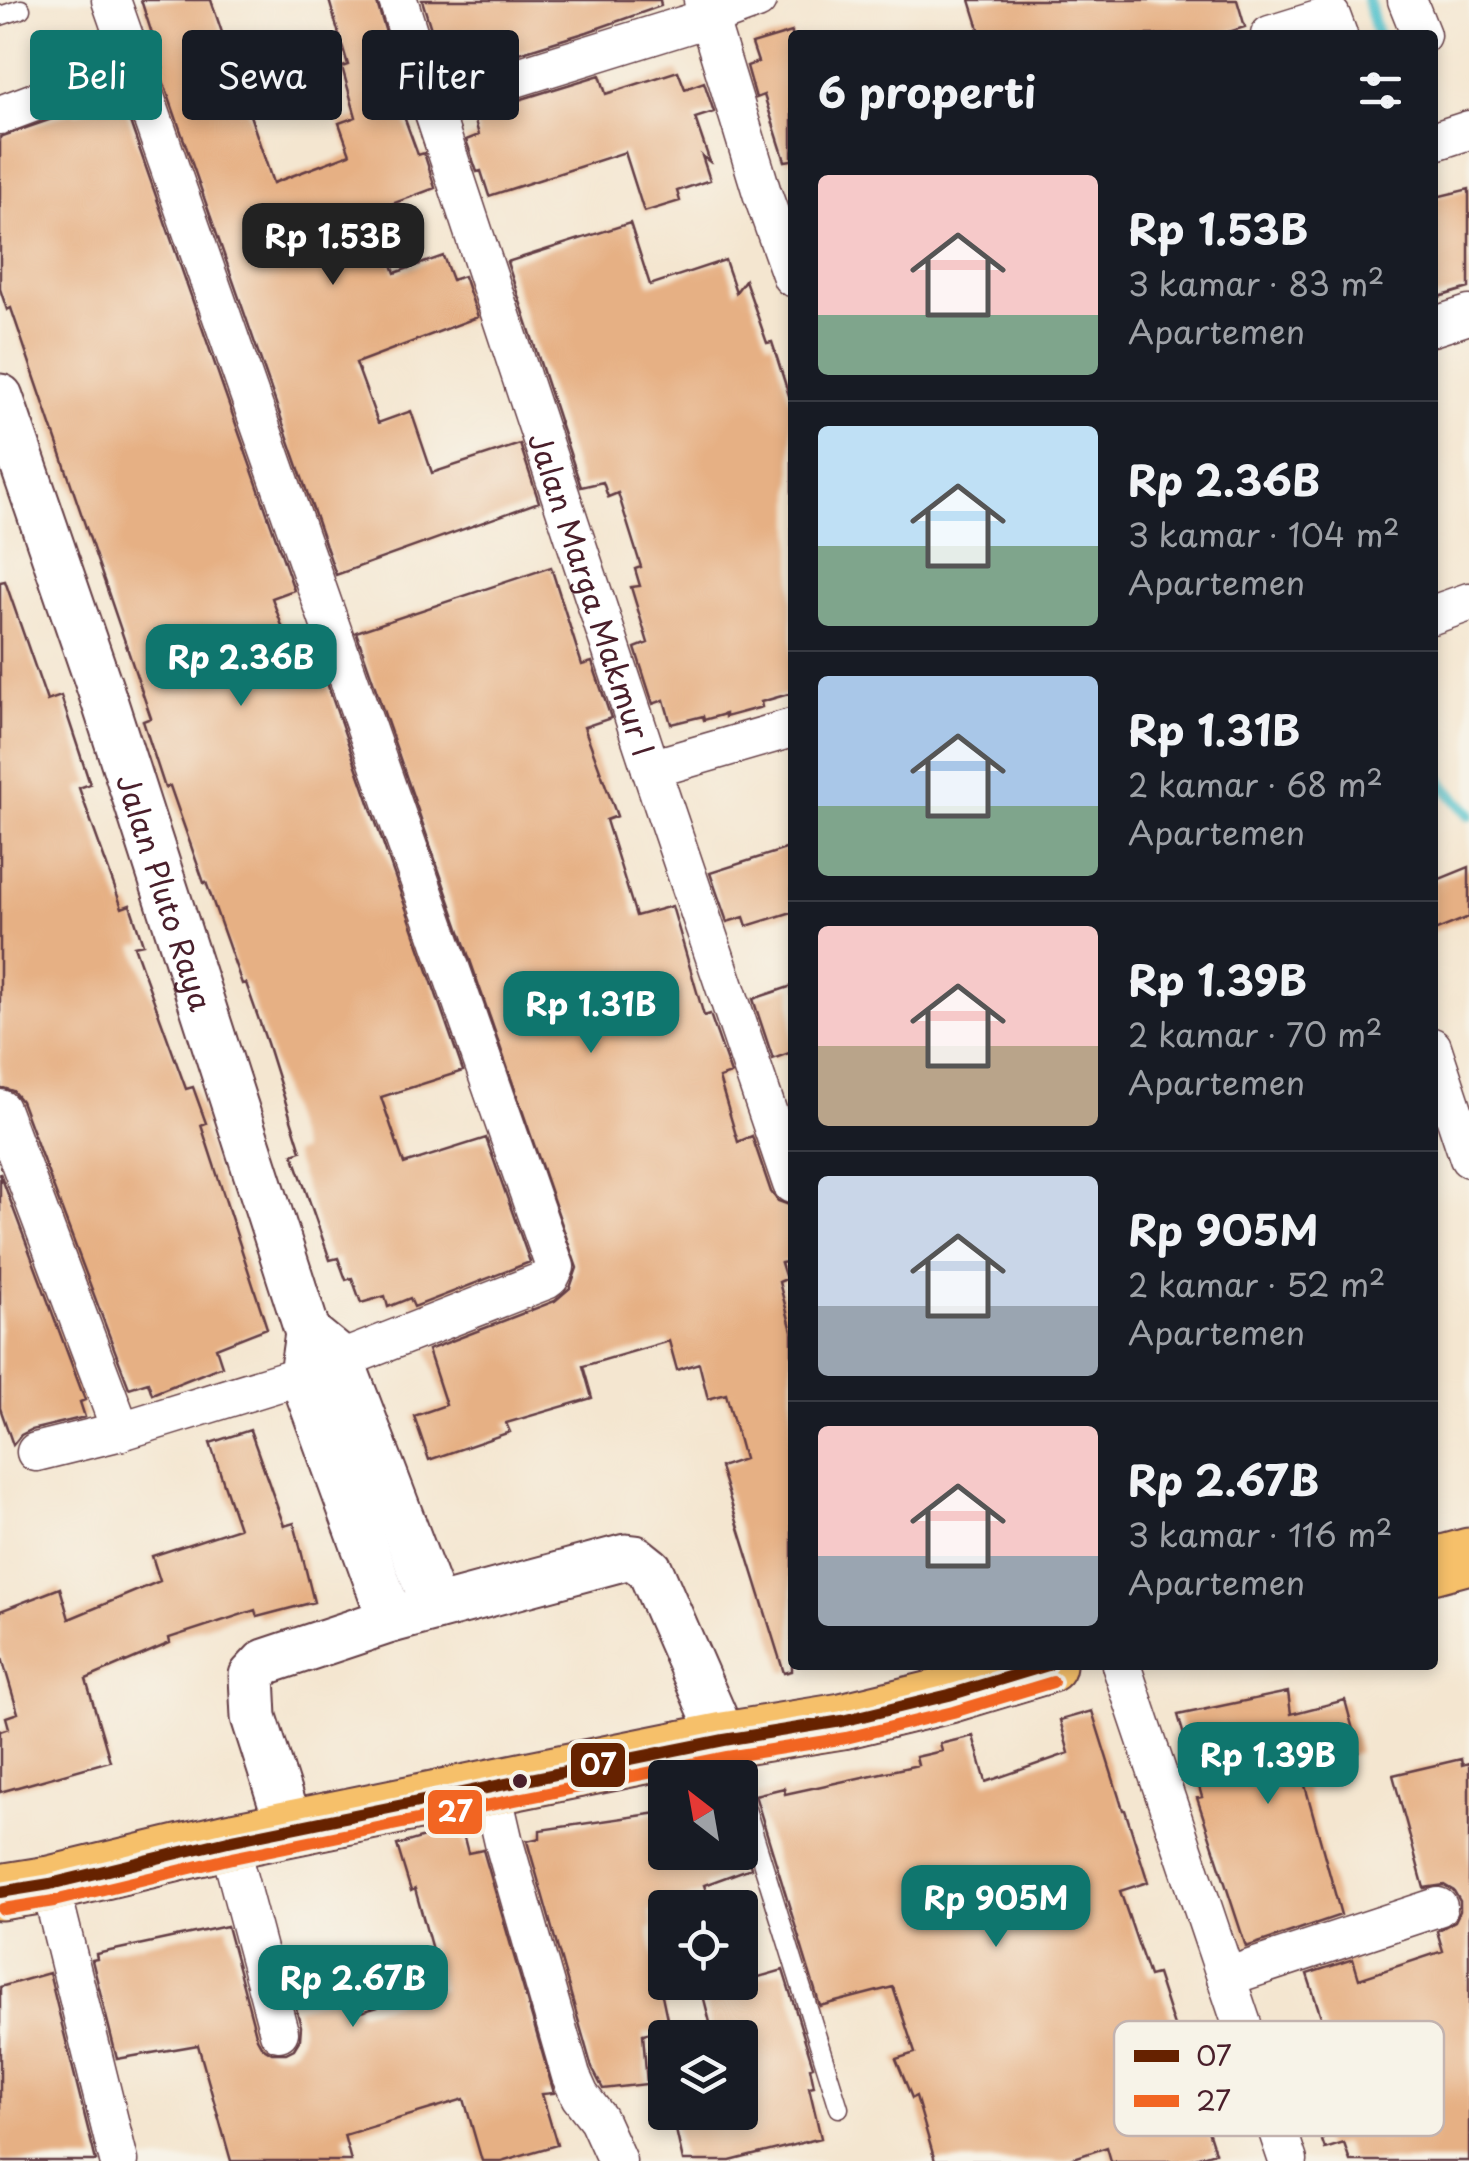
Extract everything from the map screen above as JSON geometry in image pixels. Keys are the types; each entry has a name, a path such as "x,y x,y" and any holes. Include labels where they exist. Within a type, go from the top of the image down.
{"main road":[{"path":"1438,1564 1469,1556"},
{"path":"754,1760 945,1680 1014,1670"},
{"path":"25,1888 228,1841 491,1788 648,1776"}],"street":[{"path":"111,0 122,30"},
{"name":"Jalan Marga Makmur I","path":"398,0 408,30"},
{"path":"519,74 706,9 757,0"},
{"path":"1407,0 1419,30"},
{"path":"706,9 777,188 788,253"},
{"path":"1286,30 1331,16 1336,30"},
{"path":"0,115 30,104"},
{"path":"36,1452 120,1432 317,1356 546,1280 553,1273 554,1263 153,120"},
{"name":"Jalan Marga Makmur I","path":"436,120 788,1172"},
{"path":"1438,140 1469,130"},
{"path":"1438,325 1469,315"},
{"name":"Jalan Pluto Raya","path":"0,396 104,700 317,1356 392,1620"},
{"path":"1438,613 1469,602"},
{"path":"651,768 788,729"},
{"path":"1438,1065 1469,1158"},
{"path":"0,1109 120,1432"},
{"name":"Jalan Pluto Raya","path":"317,1356 435,1608"},
{"path":"290,1830 254,1718 252,1676 265,1662 392,1620 626,1557 635,1558 650,1570 730,1760"},
{"path":"1122,1670 1241,2021"},
{"path":"491,1788 570,2076 598,2119 618,2161"},
{"path":"228,1841 280,2032"},
{"path":"25,1888 119,2161"},
{"path":"1226,1977 1438,1907"},
{"path":"1280,2136 1288,2161"}],"lane":[{"path":"0,16 21,8"},
{"path":"758,1846 839,2108"}],"building":[{"path":"141,0 211,0 221,30 182,30 182,120 252,120 273,183 350,154 339,123 356,117 342,67 348,65 342,30 338,30 329,0 376,0 385,30 362,30 362,120 405,120 418,155 424,153 435,188 373,211 395,273 443,256 452,280 464,276 478,317 356,363 378,423 411,411 432,473 520,444 539,502 336,575 162,78 162,30 151,30"},
{"path":"422,0 660,0 661,6 519,53 519,30 431,30"},
{"path":"970,0 1237,0 1245,27 1235,30 979,30"},
{"path":"788,33 788,161 764,95 756,98 747,66 758,62 752,44"},
{"path":"678,71 685,89 704,82 714,112 695,118 710,162 702,156 710,180 677,191 680,201 644,212 625,152 489,196 466,140 479,135 475,120 519,120 519,100 600,75 606,94"},
{"path":"49,120 129,120 294,590 272,598 292,654 314,646 463,1071 381,1097 404,1164 486,1138 530,1262 414,1307 410,1298 388,1307 385,1296 361,1303 352,1278 346,1280 338,1258 330,1260 293,1154 301,1151 267,1043 170,786 165,788 143,721 151,718 11,308 7,310 0,289 0,137"},
{"path":"1469,189 1469,288 1438,297 1438,197"},
{"path":"630,223 650,285 725,260 736,292 745,280 767,343 772,342 788,392 788,694 761,702 762,707 725,717 704,720 703,716 671,724 664,700 653,704 635,648 648,643 631,587 640,586 635,569 641,567 618,493 608,497 603,482 581,487 507,262"},
{"path":"551,567 582,665 592,662 611,718 584,727 617,816 606,820 636,916 672,906 704,1016 710,1014 731,1074 719,1078 738,1142 752,1136 771,1192 778,1201 788,1205 788,1262 781,1263 786,1279 779,1282 788,1316 788,1670 792,1671 784,1673 720,1467 744,1459 726,1394 708,1399 699,1363 677,1370 669,1341 583,1366 592,1398 506,1423 510,1432 429,1460 414,1416 446,1405 428,1350 555,1301 570,1288 577,1268 356,632"},
{"path":"5,581 47,701 61,696 90,784 79,788 122,908 130,905 143,944 134,946 186,1089 193,1087 206,1123 201,1125 267,1328 216,1348 222,1366 152,1394 148,1382 129,1388 21,1101 13,1091 0,1087 0,582"},
{"path":"788,848 788,913 747,926 744,917 727,922 710,873"},
{"path":"1469,867 1469,917 1438,930 1438,880"},
{"path":"788,987 788,1053 773,1059 753,999"},
{"path":"0,1173 85,1400 80,1402 85,1417 31,1430 13,1445 0,1408"},
{"path":"250,1430 284,1526 294,1523 314,1602 257,1617 255,1610 169,1638 170,1643 86,1679 110,1761 0,1792 0,1731 9,1728 6,1717 18,1713 0,1651 0,1611 60,1588 69,1619 160,1581 152,1556 239,1528 210,1443"},
{"path":"1288,1692 1291,1714 1345,1700 1359,1752 1301,1771 1341,1915 1246,1947 1197,1798 1202,1797 1178,1715"},
{"path":"1092,1711 1148,1882 1120,1891 1149,1976 1157,1974 1172,2021 1114,2021 1114,2136 1210,2136 1215,2152 1185,2161 1111,2161 1107,2147 1065,2161 935,2161 916,2096 912,2098 896,2059 915,2053 893,1987 820,2006 758,1794 784,1788 785,1794 918,1765 916,1757 942,1751 940,1744 973,1736 986,1782 1069,1753 1060,1720"},
{"path":"1461,1759 1462,1765 1469,1763 1469,2161 1350,2161 1344,2143 1325,2149 1321,2136 1444,2136 1444,2021 1322,2021 1307,1974 1353,1959 1359,1979 1443,1951 1437,1931 1455,1921 1460,1901 1444,1885 1424,1888 1393,1775"},
{"path":"648,1814 648,1870 745,1870 704,1885 706,1890 648,1890 648,2000 663,2000 667,2020 648,2020 648,2033 643,2034 647,2084 603,2089 592,2068 527,1841 540,1838 540,1830"},
{"path":"461,1826 468,1853 483,1850 554,2093 542,2094 557,2145 501,2161 482,2161 464,2099 344,2135 351,2161 231,2161 198,2045 117,2059 92,1960 97,1959 96,1954 227,1926 257,2038 272,2053 294,2049 300,2039 296,2008 351,1992 357,2013 443,1989 415,1889 411,1891 397,1845"},
{"path":"783,1970 813,2066 810,2067 814,2086 809,2087 821,2138 730,2161 683,2161 676,2130 758,2130 758,2020 709,2020 704,2000 758,2000 758,1977"},
{"path":"49,1973 96,2161 0,2161 0,1987"}],"waterway":[{"path":"1368,0 1376,30"},
{"path":"1438,777 1469,814"}],"transit line":[{"name":"07","path":"0,1892 521,1781 724,1740 842,1721 1032,1670"},
{"name":"27","path":"3,1909 524,1798 727,1757 846,1738 1053,1682"}]}
